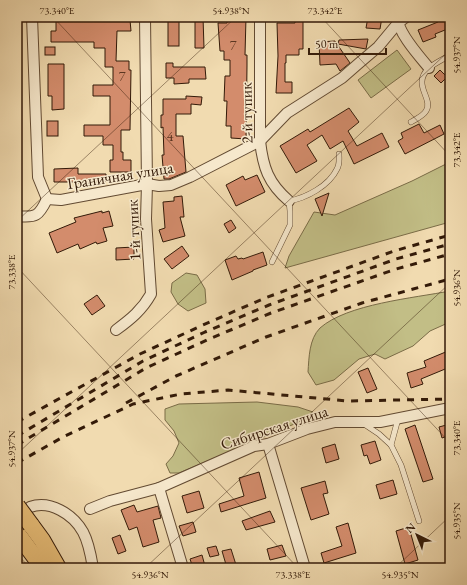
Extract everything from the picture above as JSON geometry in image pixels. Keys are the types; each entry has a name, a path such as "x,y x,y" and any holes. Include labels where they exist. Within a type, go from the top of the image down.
{"main road":[{"path":"23,507 22,531 43,568"},
{"path":"22,531 42,540 58,568"}],"street":[{"path":"17,216 30,218 36,215 42,211 47,199 38,177 32,17"},
{"name":"1-й тупик","path":"116,330 132,319 144,306 151,294 146,219 146,17"},
{"name":"2-й тупик","path":"260,17 260,141 262,157 266,171 272,183 289,201"},
{"name":"Граничная улица","path":"47,199 60,200 147,184 159,186 170,185 190,177 260,141 287,113 342,78 378,46 398,20 406,17"},
{"path":"398,20 405,36 429,68"},
{"name":"Сибирская улица","path":"90,509 110,501 158,488 248,448 268,444 307,429 336,422 380,422 450,408"},
{"path":"268,444 305,568"},
{"path":"158,488 183,568"},
{"path":"23,507 43,505 53,507 63,511 73,519 83,531 89,547 93,568"}],"lane":[{"path":"411,122 424,113 427,109 428,102 421,85 422,79 429,68 450,55"},
{"path":"272,262 290,225 289,201 313,193 327,181 337,170 340,163 339,154"},
{"path":"391,445 398,419"},
{"path":"363,423 379,434 391,445 401,465 419,520"}],"shaded area":[{"path":"397,50 411,69 371,98 358,80"},
{"path":"450,162 450,222 285,268 289,256 314,212 335,215 412,181"},
{"path":"186,273 197,275 205,289 206,303 188,311 178,304 171,292 172,283"},
{"path":"450,291 450,322 430,331 413,346 385,359 375,354 359,359 334,380 316,385 308,372 310,349 316,332 320,328 347,313 364,308 400,299"},
{"path":"257,402 298,407 313,412 299,422 179,473 170,473 166,464 173,456 179,443 174,431 165,420 165,409 179,404"}],"building":[{"path":"79,17 111,17 111,20 130,20 131,31 117,31 116,61 129,61 129,70 131,70 130,130 121,130 121,152 123,152 123,160 131,160 131,172 110,172 110,160 113,160 113,145 103,145 103,136 84,136 84,125 110,125 110,96 93,96 93,85 113,85 113,67 105,67 105,48 94,48 94,42 51,42 51,31 56,31 56,19 79,19"},
{"path":"195,17 203,17 204,48 195,48"},
{"path":"227,17 246,17 246,139 231,138 231,126 226,126 227,101 224,101 225,76 230,76 230,60 224,60 224,51 220,51 218,23 227,23"},
{"path":"368,17 382,17 380,29 366,28"},
{"path":"436,17 450,17 450,28 435,34 436,37 423,42 418,30 438,22"},
{"path":"168,18 179,18 179,46 168,46"},
{"path":"295,21 303,21 303,49 299,49 299,55 286,55 285,82 292,82 292,93 276,93 278,56 277,23 295,23"},
{"path":"368,39 366,49 338,44 339,40"},
{"path":"335,41 350,63 340,71 336,64 320,65 319,42"},
{"path":"45,47 55,47 55,55 45,55"},
{"path":"166,63 173,63 173,67 205,67 206,79 189,79 189,83 174,84 174,78 166,78"},
{"path":"48,64 64,64 64,109 52,110 52,96 48,96"},
{"path":"440,70 447,77 441,83 434,76"},
{"path":"186,96 202,97 201,105 191,104 191,114 176,114 176,136 183,136 186,172 169,179 164,179 162,155 164,155 163,127 161,128 163,99 186,99"},
{"path":"349,108 359,122 348,131 357,146 382,133 389,147 354,164 343,141 330,149 322,135 307,145 317,161 296,173 280,146 308,129 310,132"},
{"path":"47,121 58,121 58,136 47,136"},
{"path":"419,124 424,133 440,125 444,134 405,154 398,141 403,138 401,133"},
{"path":"78,168 78,174 106,174 106,182 89,182 89,184 79,184 79,182 54,182 54,169"},
{"path":"257,175 265,192 236,206 226,185 243,176 245,180"},
{"path":"329,193 322,216 315,199"},
{"path":"182,196 184,217 180,217 185,236 163,242 159,230 165,228 163,202 174,201 174,197"},
{"path":"102,211 102,213 109,211 113,226 103,228 107,241 97,244 96,242 80,249 78,244 57,253 49,233 76,222 74,218"},
{"path":"231,220 236,228 229,233 224,224"},
{"path":"182,246 189,256 172,269 164,259"},
{"path":"134,247 134,259 116,260 116,248"},
{"path":"263,252 267,265 232,280 225,260 236,256 238,259 243,259"},
{"path":"97,295 105,306 92,315 84,304"},
{"path":"448,351 450,356 450,367 421,379 423,384 411,388 407,373 426,367 424,361"},
{"path":"368,368 377,389 367,393 358,372"},
{"path":"450,424 450,435 442,438 439,427"},
{"path":"415,425 433,479 423,482 405,429"},
{"path":"375,441 381,460 370,464 367,455 364,456 361,445"},
{"path":"335,444 339,459 326,463 322,448"},
{"path":"259,472 266,498 221,512 219,504 244,496 239,478"},
{"path":"393,480 397,494 380,499 376,485"},
{"path":"325,481 328,493 323,494 329,514 311,520 301,488"},
{"path":"199,491 204,508 187,513 182,496"},
{"path":"134,505 137,512 158,506 161,518 153,520 159,542 143,547 137,527 129,530 121,510"},
{"path":"270,511 275,522 246,530 242,521"},
{"path":"193,522 196,532 183,536 179,526"},
{"path":"348,523 356,553 324,563 321,553 342,546 336,527"},
{"path":"409,527 418,560 405,564 396,531"},
{"path":"120,535 126,551 118,554 112,538"},
{"path":"282,545 286,556 270,560 267,549"},
{"path":"216,546 219,555 210,557 207,548"},
{"path":"231,549 237,568 227,568 222,551"},
{"path":"202,555 205,566 193,568 190,559"}],"railway":[{"path":"17,422 140,354 265,298 394,251 450,235"},
{"path":"17,436 143,361 205,332 269,305 396,259 450,244"},
{"path":"17,445 146,368 207,340 271,313 396,269 450,254"},
{"path":"126,403 176,376 266,337 362,303 450,279"},
{"path":"17,463 63,437 133,404 181,394 228,390 348,401 450,399"}]}
